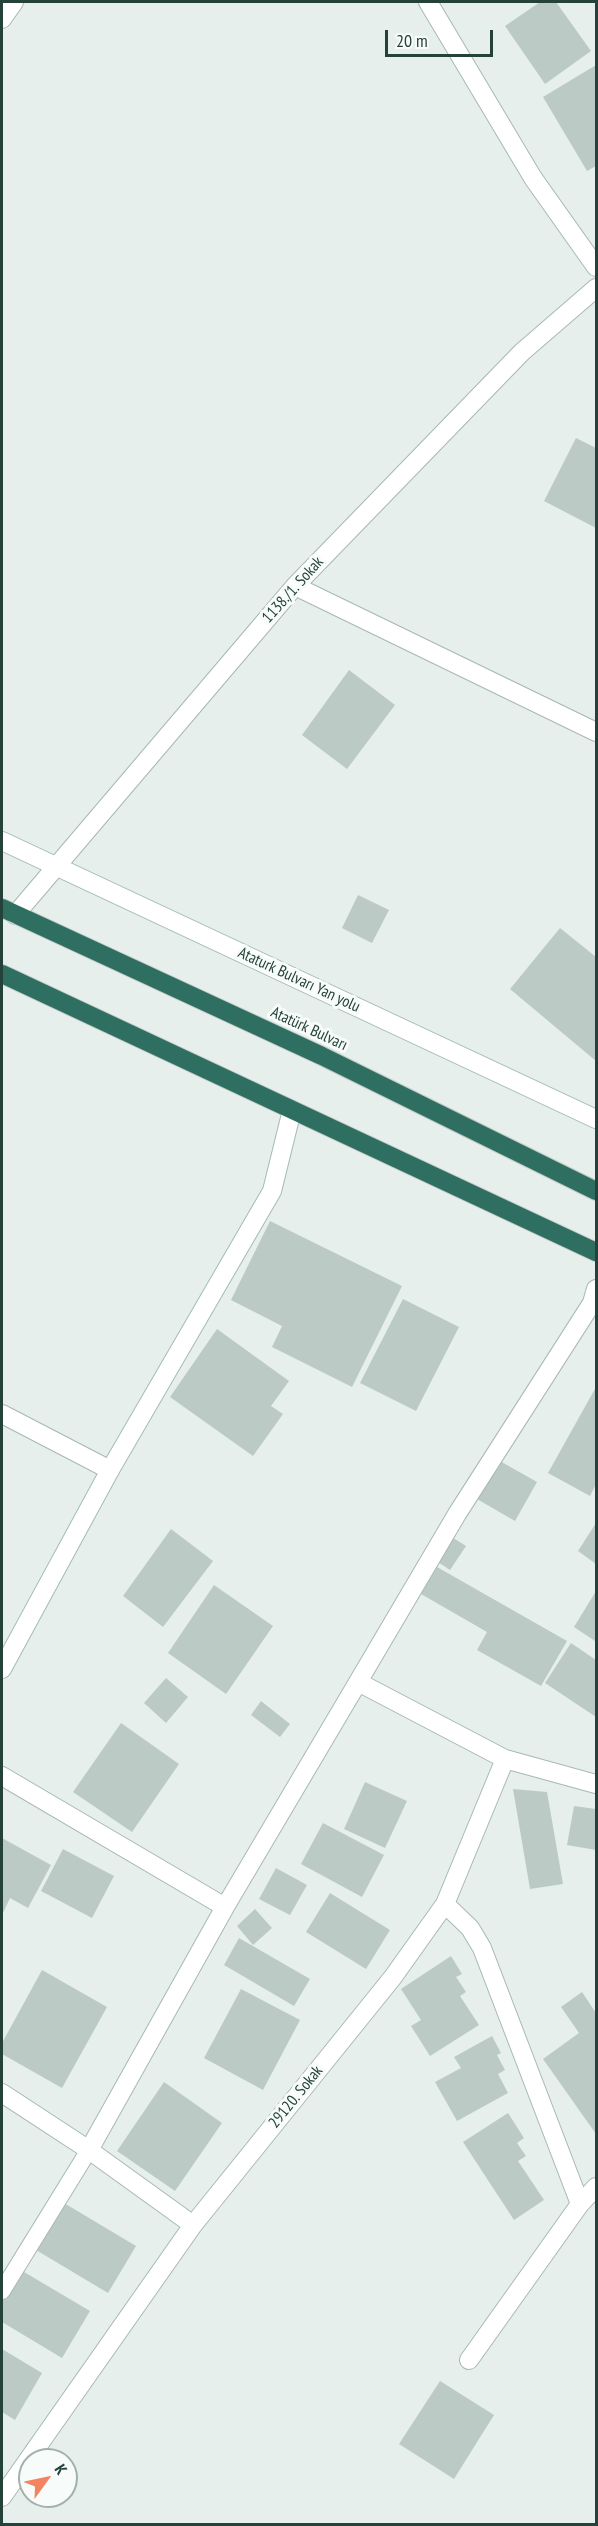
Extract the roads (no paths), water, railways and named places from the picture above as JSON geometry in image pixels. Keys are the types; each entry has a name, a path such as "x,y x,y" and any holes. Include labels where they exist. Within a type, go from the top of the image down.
{"highway":[{"name":"Atatürk Bulvarı","path":"8,912 322,1056 597,1191"},
{"path":"2,974 597,1252"}],"street":[{"path":"2,19 14,2"},
{"path":"428,2 533,178 597,267"},
{"name":"1138./1. Sokak","path":"8,912 54,867 295,586 522,352 597,288"},
{"path":"295,586 597,732"},
{"name":"Ataturk Bulvarı Yan yolu","path":"2,842 597,1119"},
{"path":"2,1670 110,1470 272,1191 292,1110"},
{"path":"89,2150 225,1907 357,1682 457,1514 592,1303 597,1289"},
{"path":"2,1413 110,1470"},
{"path":"357,1682 505,1759 597,1784"},
{"name":"29120. Sokak","path":"2,2497 193,2225 393,1977 445,1904 505,1759"},
{"path":"2,1776 225,1907"},
{"path":"445,1904 470,1928 482,1948 580,2204"},
{"path":"2,2093 89,2150 193,2225"},
{"path":"469,2360 580,2204 597,2187"}],"lane":[{"path":"2,2291 89,2150"}]}
